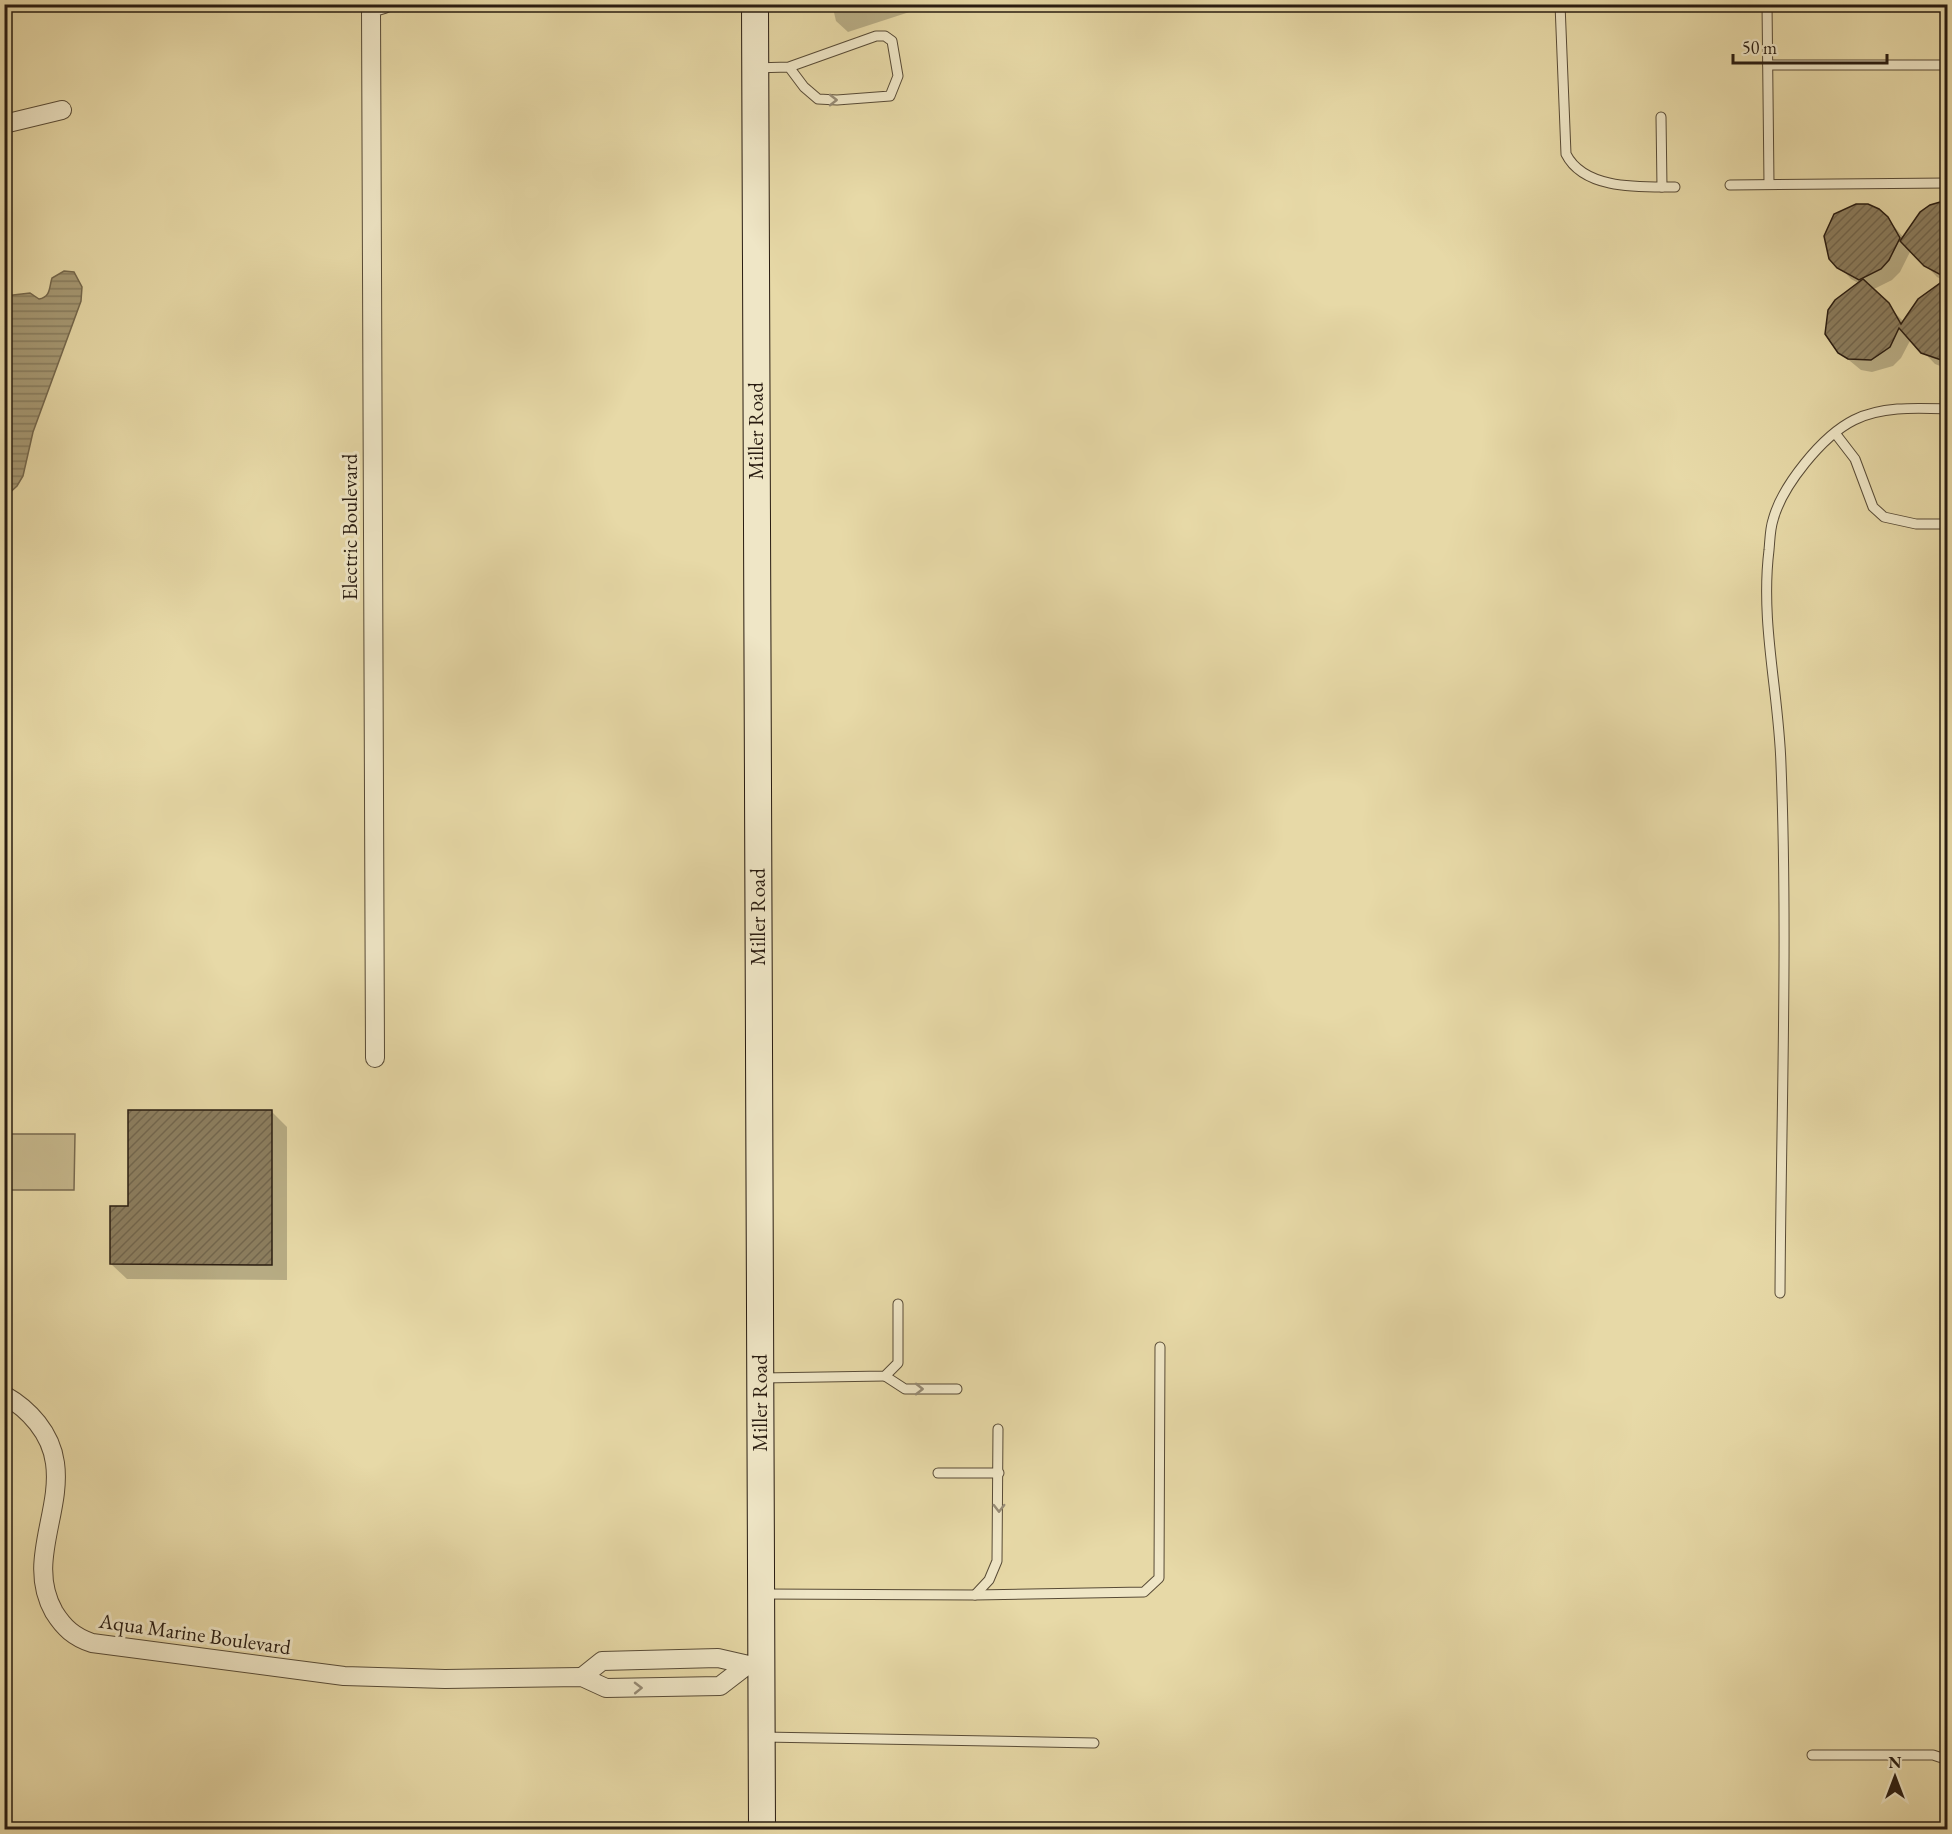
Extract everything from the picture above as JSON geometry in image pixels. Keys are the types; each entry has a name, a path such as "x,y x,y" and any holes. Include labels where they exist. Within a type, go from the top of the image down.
{"street":[{"name":"Electric Boulevard","path":"375,1058 370,9 384,4"},
{"name":"Miller Road","path":"755,4 760,1594 753,1666 761,1737 762,1830"},
{"path":"4,124 62,110"},
{"name":"Aqua Marine Boulevard","path":"4,1395 32,1418 42,1430 53,1452 56,1472 43,1582 47,1596 61,1622 80,1639 111,1647 345,1676 445,1679 582,1677 606,1688 720,1686 753,1666"},
{"path":"582,1677 602,1660 718,1658 753,1666"}],"lane":[{"path":"1560,4 1566,153 1571,164 1588,175 1626,186 1675,188"},
{"path":"1767,4 1769,184"},
{"path":"755,68 789,68 876,36 885,36 892,41 898,76 890,96 824,100 813,96 789,68"},
{"path":"1768,65 1947,65"},
{"path":"1661,117 1662,188"},
{"path":"1730,185 1947,183"},
{"path":"1780,1293 1784,862 1781,762 1776,699 1767,638 1766,577 1773,520 1789,485 1835,433 1854,420 1895,408 1947,409"},
{"path":"1835,433 1855,459 1873,507 1884,517 1916,524 1947,524"},
{"path":"885,1376 898,1363 898,1304"},
{"path":"760,1594 975,1595 1144,1592 1159,1578 1160,1347"},
{"path":"760,1378 885,1376 905,1389 957,1389"},
{"path":"975,1595 989,1580 997,1561 998,1429"},
{"path":"938,1473 999,1473"},
{"path":"761,1737 1094,1743"},
{"path":"1812,1755 1933,1755 1947,1760"}],"shaded area":[{"path":"64,271 74,272 82,287 81,301 33,432 23,476 17,486 5,497 5,296 30,293 39,299 43,298 49,291 52,278"},
{"path":"5,1134 75,1134 74,1190 5,1190"}],"building":[{"path":"1947,200 1947,278 1924,266 1900,241 1920,212 1930,205"},
{"path":"1856,204 1868,204 1879,209 1888,217 1900,238 1889,260 1881,269 1859,280 1837,268 1829,259 1824,236 1834,214"},
{"path":"1947,278 1947,362 1921,353 1899,328 1890,347 1871,360 1848,359 1838,353 1825,334 1828,310 1835,300 1863,279 1889,303 1901,324 1918,299"},
{"path":"128,1110 272,1110 272,1265 110,1264 110,1206 128,1206"}]}
